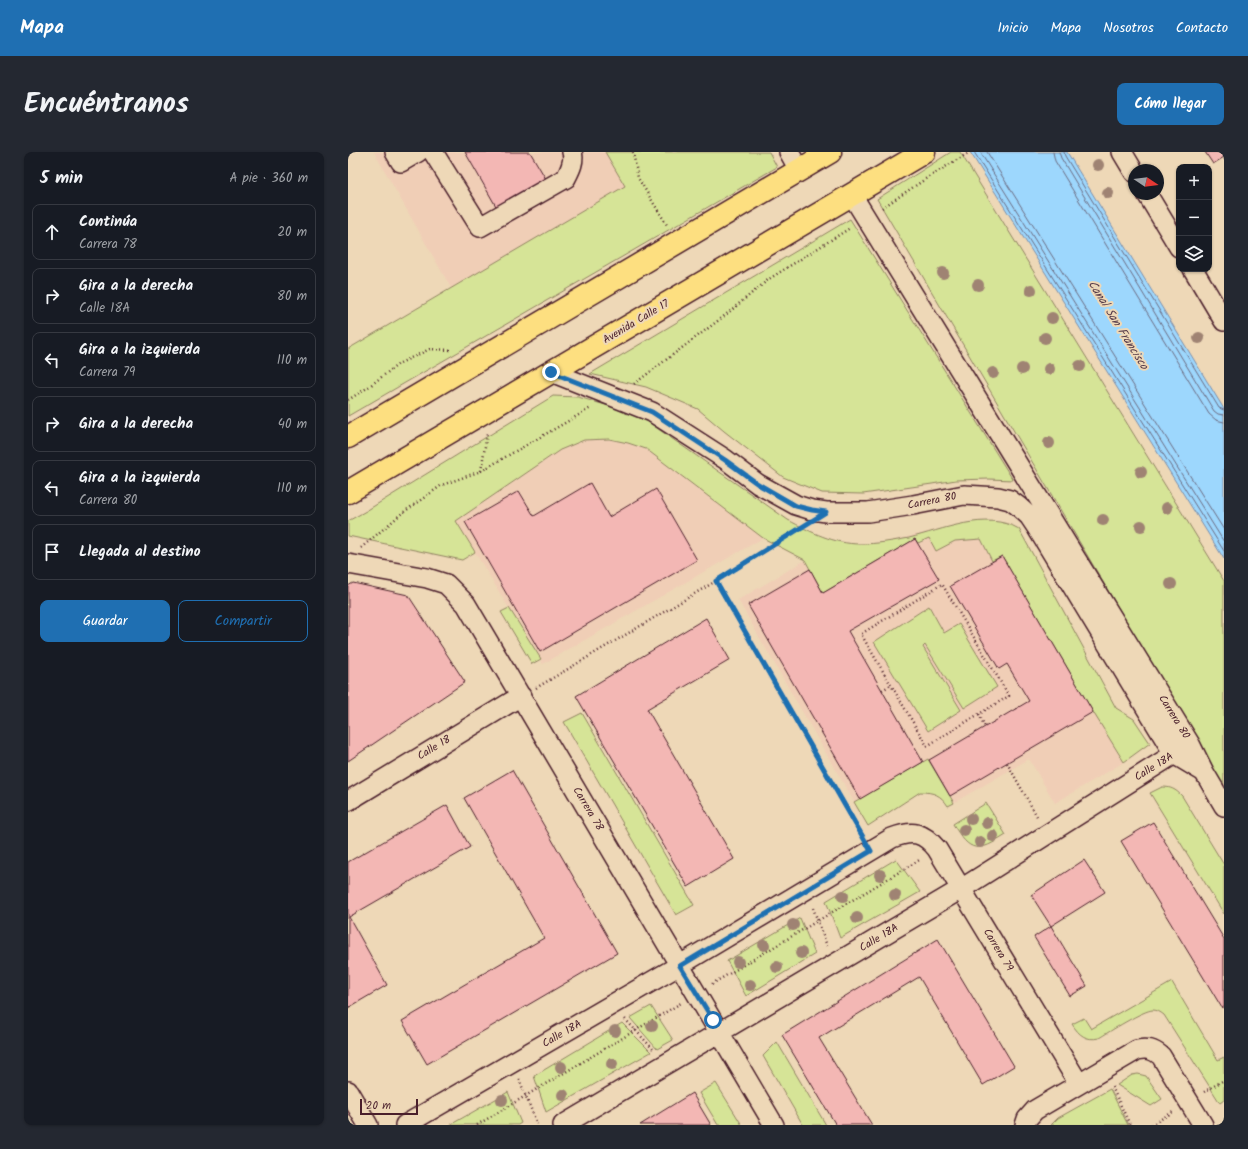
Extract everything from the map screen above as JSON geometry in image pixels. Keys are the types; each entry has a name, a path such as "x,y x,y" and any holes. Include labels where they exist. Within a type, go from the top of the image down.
{"main road":[{"path":"348,437 794,161 830,152"},
{"name":"Avenida Calle 17","path":"348,492 924,152"}],"street":[{"path":"395,152 401,162 418,152"},
{"path":"433,152 480,228 566,178 572,168 572,152"},
{"path":"1122,152 1129,164"},
{"name":"Carrera 80","path":"852,195 1190,744 1224,806"},
{"path":"1151,200 1176,242"},
{"path":"1194,272 1224,321"},
{"name":"Carrera 80","path":"551,372 652,412 725,460 758,484 796,506 826,512 868,512 913,506 964,495 998,497 1010,500 1029,516 1037,528 1174,754 1204,772"},
{"name":"Carrera 78","path":"353,557 446,584 466,604 528,692 680,966 774,1125"},
{"name":"Calle 18","path":"348,801 528,692"},
{"name":"Calle 18A","path":"563,1125 961,889 1190,744"},
{"name":"Calle 18A","path":"405,1125 680,966 892,838 905,833"},
{"name":"Carrera 79","path":"905,833 919,834 929,840 938,849 1079,1084"},
{"path":"1025,1125 1027,1119 1035,1110 1137,1050 1146,1048 1155,1050 1168,1064 1203,1125"},
{"path":"348,1091 368,1125"}],"path":[{"path":"634,152 638,178 667,226"},
{"path":"353,557 402,514 442,485 481,471 636,383 723,317 769,279 927,178 969,153"},
{"path":"348,400 367,388 400,363 430,349 455,350"},
{"path":"481,471 490,408"},
{"path":"528,692 716,581 826,512"},
{"path":"716,581 871,851"},
{"path":"942,584 1009,696 979,714 927,746 861,634 942,584"},
{"path":"882,690 891,685"},
{"path":"979,714 985,727"},
{"path":"1006,763 1040,822"},
{"path":"811,904 829,950"},
{"path":"622,1016 656,1053"},
{"path":"518,1077 537,1124"},
{"path":"1200,1095 1224,1080"},
{"path":"1109,1081 1130,1125"},
{"path":"1151,1125 1174,1111"}],"shaded area":[{"path":"374,152 605,152 626,186 498,262 451,288"},
{"path":"609,439 646,449 763,538 543,664 456,521 560,450 584,440"},
{"path":"991,521 1010,524 1019,529 1098,718 1124,762 1055,803 1029,759 948,806 943,799 936,794 920,792 868,826 738,600 836,542 861,544 885,542 957,525"}],"green space":[{"path":"605,152 769,152 777,167 348,416 348,349 625,186"},
{"path":"951,152 960,152 1224,581 1224,787 877,199"},
{"path":"850,219 1013,480 956,480 863,494 822,493 783,477 698,409 646,387 590,374"},
{"path":"553,396 578,397 609,406 644,419 788,520 832,540 860,544 879,543 909,538 964,523 979,521 993,521 1019,529 1116,708 1134,719 1150,743 1124,762 1002,556 992,561 981,539 955,541 936,551 929,538 918,543 915,539 823,593 805,560 763,538 646,449 628,443 609,439 584,440 560,450 456,521 475,552 462,560 348,536 348,521"},
{"path":"929,606 944,633 959,624 997,687 964,708 925,645 923,647 961,710 928,731 874,642"},
{"path":"509,608 541,659 532,664 501,612"},
{"path":"582,713 694,905 676,915 564,722"},
{"path":"928,759 954,803 948,806 943,799 937,795 920,792 868,826 854,802"},
{"path":"1162,787 1173,789 1182,796 1224,865 1224,914 1150,793"},
{"path":"986,803 1006,835 988,845 975,847 970,845 959,834 953,824"},
{"path":"896,859 920,892 840,938 826,901"},
{"path":"800,918 815,954 746,996 727,961"},
{"path":"1172,982 1218,1060 1224,1057 1224,1100 1220,1103 1164,1015 1158,1011 1148,1011 1099,1038 1094,1039 1087,1038 1080,1034 1072,1024 1084,1018 1091,1029"},
{"path":"651,1006 673,1040 657,1049 630,1018"},
{"path":"622,1023 651,1052 546,1112 534,1076"},
{"path":"777,1042 826,1125 803,1125 763,1056"},
{"path":"1138,1074 1146,1076 1162,1099 1151,1106 1117,1085 1132,1075"},
{"path":"716,1083 742,1125 718,1125 699,1093"},
{"path":"1110,1089 1128,1125 1051,1125 1058,1118"},
{"path":"508,1092 521,1123 518,1125 450,1125"}],"water":[{"name":"Canal San Francisco","path":"970,152 1067,152 1224,409 1224,559"}],"building":[{"path":"465,152 530,152 546,179 497,208"},
{"path":"1205,152 1224,152 1224,157 1213,164"},
{"path":"590,483 609,517 656,489 697,560 540,652 465,522 519,491 534,516"},
{"path":"915,539 939,579 848,631 923,762 860,799 748,605 810,569 823,593"},
{"path":"1002,556 1093,712 950,796 929,760 1029,701 1007,664 999,669 950,586"},
{"path":"353,583 408,595 465,682 348,761 348,586"},
{"path":"706,618 730,660 647,709 734,859 688,887 576,696"},
{"path":"512,770 617,953 427,1064 402,1021 544,938 464,798"},
{"path":"447,805 470,847 349,917 387,985 348,1008 348,862"},
{"path":"1153,822 1224,939 1224,1007 1222,1008 1121,841"},
{"path":"1084,860 1105,892 1051,926 1031,895"},
{"path":"1051,926 1087,986 1070,996 1034,937"},
{"path":"938,939 1014,1066 983,1085 919,977 819,1038 872,1125 836,1125 782,1035"},
{"path":"692,1093 711,1125 640,1125"}],"route":[{"path":"551,372 652,412 725,460 758,484 796,506 826,512 716,581 871,851 680,966 713,1020"}]}
